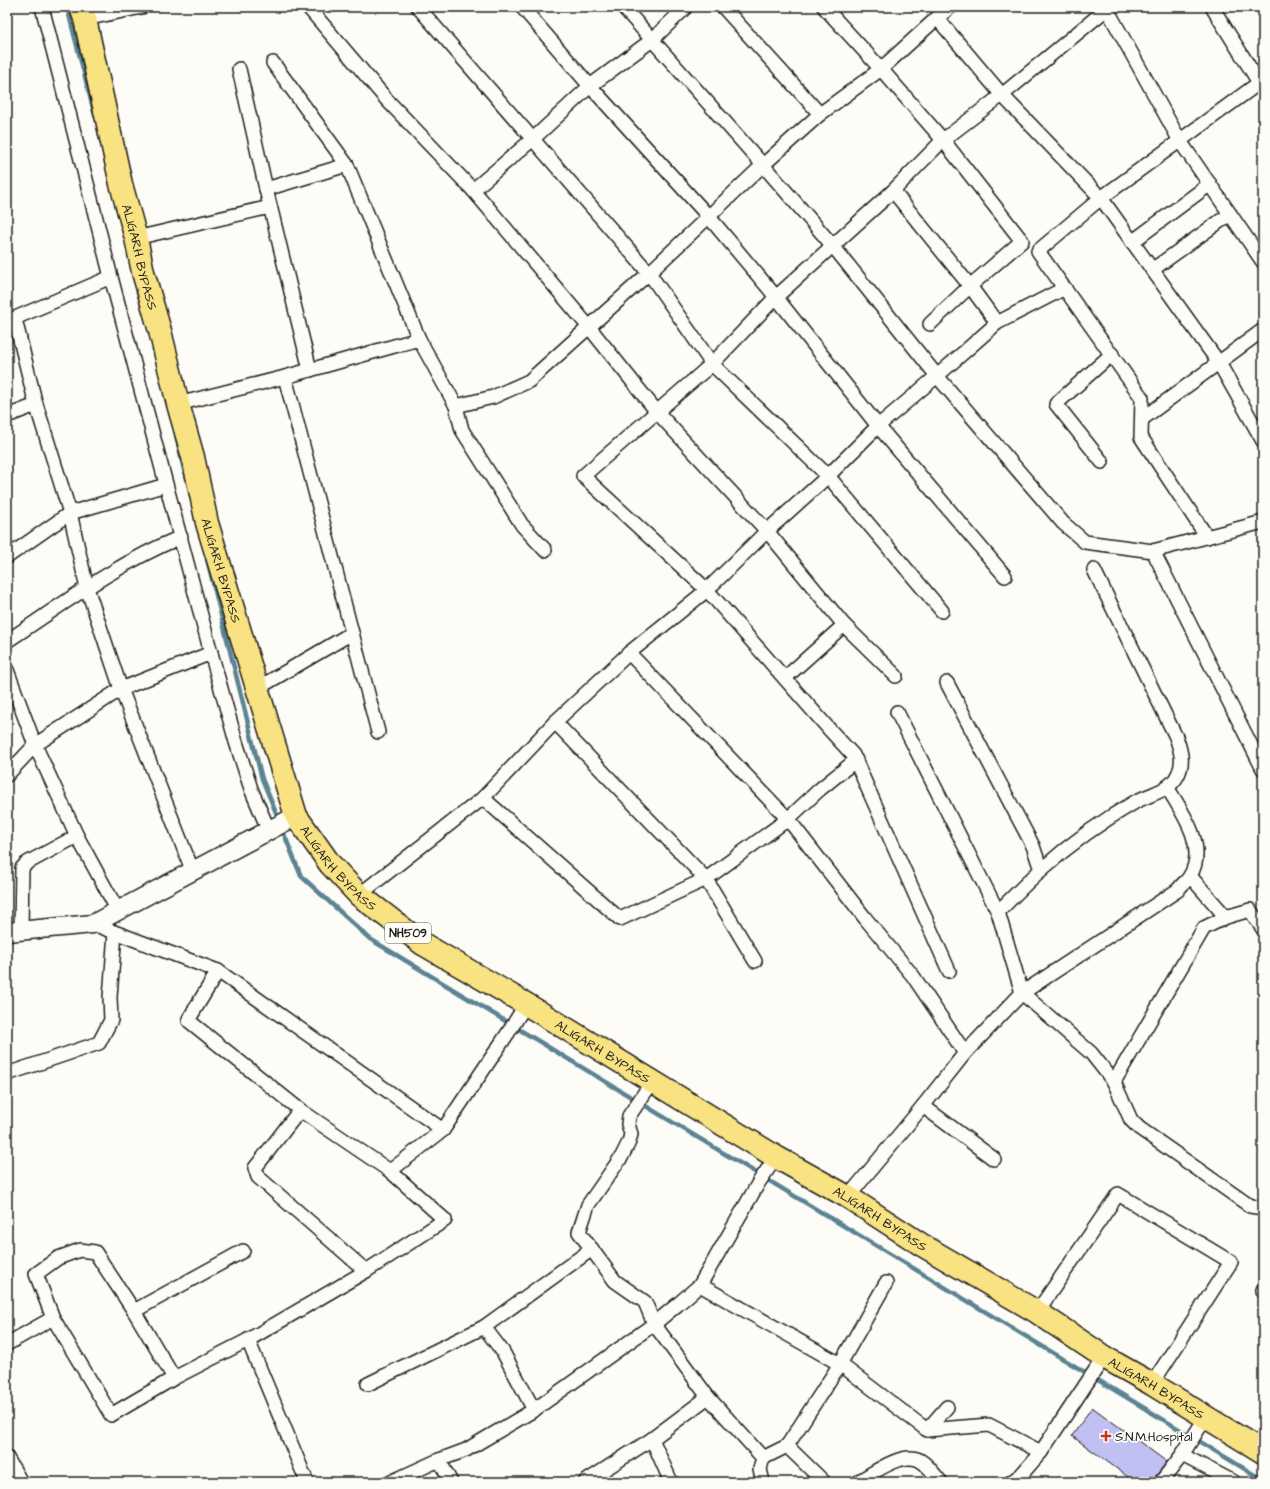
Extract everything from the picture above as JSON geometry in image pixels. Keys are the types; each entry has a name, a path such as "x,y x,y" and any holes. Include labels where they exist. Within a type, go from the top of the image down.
{"highway":[{"name":"ALIGARH BYPASS","path":"83,13 121,184 193,457 207,524 258,688 282,823 330,864 359,895 423,944 523,1009 650,1084 773,1162 848,1197 922,1245 1037,1312 1101,1363 1152,1384 1201,1423 1263,1452"}],"street":[{"path":"42,7 111,277 236,742 252,789 282,823 193,872 93,924 14,931 22,868 27,863 77,836"},
{"path":"83,13 142,7"},
{"path":"308,7 387,100 473,190 589,327 657,412 767,531 844,625 896,676"},
{"path":"418,7 650,273 712,364 828,476 942,611"},
{"path":"522,7 590,86 709,217 878,426 1005,576"},
{"path":"624,7 764,165 833,246 937,376 1063,523 1085,542 1153,551 1262,525"},
{"path":"473,190 533,139 590,86 652,40 686,7"},
{"path":"723,7 820,114"},
{"path":"824,7 944,140 1022,241 1038,251 1142,398 1159,406"},
{"path":"456,406 493,397 529,381 650,273 820,114 881,69 950,7"},
{"path":"1038,251 1101,198 1180,141 1261,86 1212,7"},
{"path":"949,971 853,754 707,590 583,476 712,364 776,298 892,191 944,140 1002,95 1108,8 1180,141 1263,262"},
{"path":"937,18 1002,95 1101,198 1219,363 1263,441"},
{"path":"273,63 347,166 419,339 456,406 462,430 522,524 545,550"},
{"path":"239,69 270,207 310,370"},
{"path":"266,189 347,166"},
{"path":"1132,242 1210,184"},
{"path":"892,191 970,286 997,323"},
{"path":"136,238 270,207"},
{"path":"1152,270 1230,214"},
{"path":"930,324 970,286 1022,241"},
{"path":"111,277 11,320 70,513 87,588 121,689 193,872"},
{"path":"359,895 483,798 555,722 629,653 707,590 767,531 828,476 878,426 997,323 1065,288"},
{"path":"1142,419 1263,330"},
{"path":"178,404 285,377 419,339"},
{"path":"1102,462 1056,404 1112,354"},
{"path":"285,377 378,732"},
{"path":"1142,398 1141,437 1207,537"},
{"path":"7,416 36,405"},
{"path":"7,557 70,513 166,485"},
{"path":"7,641 87,588 153,549 181,538"},
{"path":"1153,551 1263,768"},
{"path":"998,912 1041,870 1108,819 1135,802 1167,787 1176,779 1182,765 1181,752 1176,737 1094,570"},
{"path":"785,678 844,625"},
{"path":"258,688 352,633"},
{"path":"7,774 35,745 121,689 211,653"},
{"path":"629,653 788,819 865,918 913,976 965,1053"},
{"path":"7,670 35,745 77,836 118,911"},
{"path":"947,683 1033,846 1041,870"},
{"path":"898,712 998,912 1022,993 1091,1053 1114,1082 1130,1120 1139,1128 1250,1206 1263,1208"},
{"path":"555,722 706,879 755,961"},
{"path":"483,798 620,919 706,879 788,819 819,790 856,760"},
{"path":"848,1197 965,1053 1022,993 1178,890 1190,876 1195,864 1196,845 1186,816 1167,787"},
{"path":"1190,876 1226,917"},
{"path":"1114,1082 1204,928 1226,917 1250,910 1263,929"},
{"path":"93,924 218,971 443,1130"},
{"path":"7,1074 99,1042 110,1020 114,933"},
{"path":"174,1378 134,1311 95,1252 80,1250 58,1258 36,1274 52,1318 111,1415 174,1378 248,1340 366,1271 445,1220 390,1171 300,1110 189,1021 218,971"},
{"path":"390,1171 443,1130 523,1009"},
{"path":"650,1084 629,1116 628,1124 631,1134 629,1142 622,1156 588,1206 579,1232 615,1281 645,1302 654,1324 708,1397 763,1458"},
{"path":"923,1106 994,1159"},
{"path":"300,1110 255,1168 258,1177 366,1271"},
{"path":"391,1482 439,1460 466,1450 534,1410 654,1324 700,1285 759,1182 773,1162"},
{"path":"1037,1312 1118,1194 1231,1262 1152,1384"},
{"path":"368,1384 484,1327 592,1249"},
{"path":"134,1311 243,1251"},
{"path":"763,1482 760,1469 763,1458 787,1446 840,1364 886,1283"},
{"path":"700,1285 840,1364 928,1430 989,1425 1041,1452"},
{"path":"7,1344 52,1318"},
{"path":"484,1327 503,1352 534,1410"},
{"path":"248,1340 307,1482"},
{"path":"1021,1480 1101,1363"},
{"path":"585,1482 652,1438 708,1397"},
{"path":"928,1430 947,1407"},
{"path":"1161,1482 1184,1452 1201,1423"},
{"path":"652,1438 671,1482"},
{"path":"787,1446 824,1482"},
{"path":"1184,1452 1234,1482"},
{"path":"858,1482 893,1463 908,1457 921,1461 941,1482"},
{"path":"7,1458 21,1482"},
{"path":"439,1460 451,1482"}],"building":[{"path":"1092,1407 1167,1462 1155,1477 1153,1482 1135,1482 1072,1436"}],"waterway":[{"path":"67,7 95,116"},
{"path":"176,435 186,479"},
{"path":"207,559 262,779 279,820"},
{"path":"282,829 301,876 370,939 1263,1480"}],"place":[{"name":"S.N.M.Hospital","path":"1106,1436"}]}
